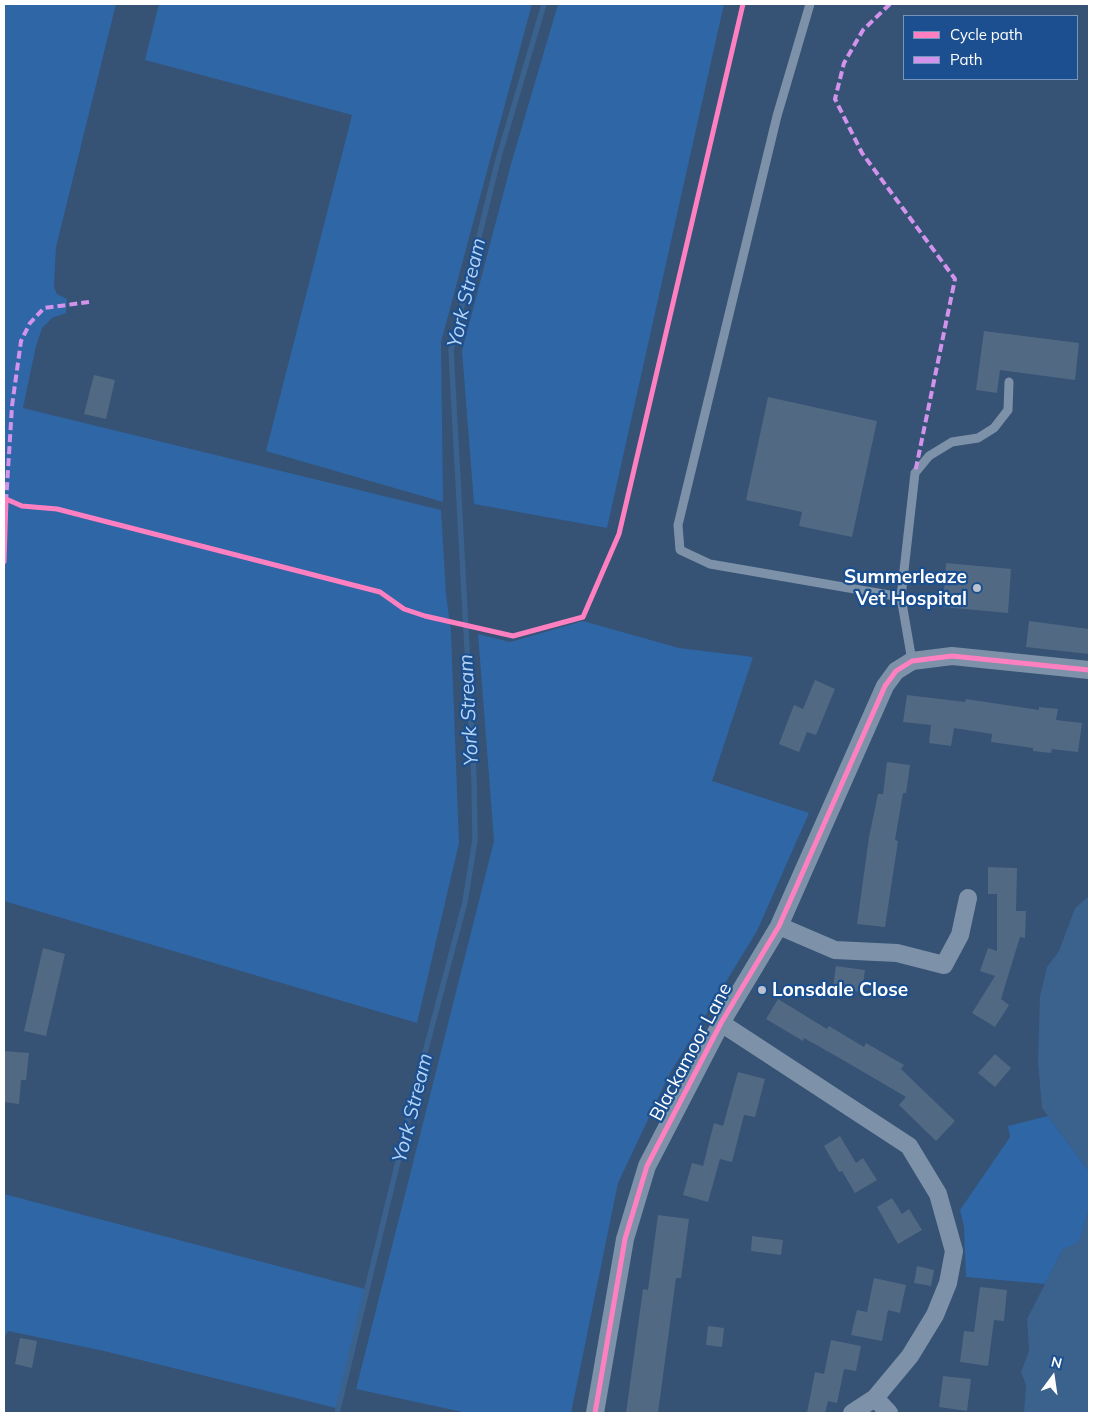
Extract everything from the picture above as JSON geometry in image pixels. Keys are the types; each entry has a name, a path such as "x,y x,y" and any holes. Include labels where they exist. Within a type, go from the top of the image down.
{"street":[{"path":"912,661 952,656 1089,670"},
{"name":"Blackamoor Lane","path":"595,1413 625,1239 647,1166 721,1023 778,926 885,686 896,671 912,661"},
{"path":"778,926 835,950 897,952 944,965 960,935 968,898"},
{"path":"721,1023 909,1146 938,1194 954,1251 948,1283 935,1315 910,1356 875,1398 852,1413"},
{"path":"875,1398 889,1413"}],"lane":[{"path":"810,4 777,116 691,468 678,524 680,550 710,564 901,597"},
{"path":"912,661 901,597 915,474 929,456 952,442 978,438 994,428 1008,410 1009,382"}],"shaded area":[{"path":"4,4 116,4 56,247 54,287 57,294 67,299 66,313 52,318 42,328 36,346 23,408 441,510 446,594 451,632 459,843 417,1023 4,901"},
{"path":"159,4 532,4 441,342 443,502 266,451 352,115 145,60"},
{"path":"558,4 724,4 607,528 474,504 462,351 511,164"},
{"path":"583,621 679,648 753,657 712,781 809,813 757,931 670,1073 618,1183 571,1413 467,1413 356,1389 494,841 478,634 510,642"},
{"path":"1089,896 1089,1171 1042,1108 1038,1062 1040,996 1047,967 1059,951 1075,908"},
{"path":"1048,1116 1089,1171 1089,1208 1079,1243 1063,1249 1045,1284 966,1277 964,1227 960,1210 1010,1137 1008,1126"},
{"path":"4,1194 365,1289 336,1408 104,1351 8,1331 4,1338"},
{"path":"1089,1208 1089,1413 1024,1413 1026,1385 1021,1372 1029,1351 1027,1319 1063,1249 1079,1242"}],"building":[{"path":"984,331 1079,343 1075,380 1000,370 997,393 976,390"},
{"path":"94,375 115,380 106,419 84,414"},
{"path":"768,397 877,421 852,537 799,526 802,512 746,500"},
{"name":"Summerleaze Vet Hospital","path":"946,563 1011,569 1008,613 943,607"},
{"path":"1029,621 1089,629 1089,654 1026,647"},
{"path":"815,680 835,689 816,735 807,732 799,752 779,744 794,705 803,709"},
{"path":"907,695 965,702 966,699 1039,710 1039,707 1058,709 1056,720 1082,723 1078,752 1052,749 1051,753 1033,751 1033,748 991,742 992,734 954,728 951,746 929,743 931,725 903,722"},
{"path":"887,762 910,765 906,793 903,793 895,840 898,841 885,927 857,924 869,837 878,794 883,794"},
{"path":"988,867 1017,868 1016,911 1026,911 1025,938 1020,937 1001,999 1009,1005 995,1027 972,1013 995,976 980,971 988,948 997,951 997,894 988,894"},
{"path":"43,948 65,954 46,1036 24,1031"},
{"path":"836,966 865,970 862,992 833,988"},
{"path":"778,999 827,1029 829,1026 864,1047 866,1043 904,1065 901,1069 955,1121 936,1141 899,1105 906,1097 804,1038 803,1041 766,1019"},
{"path":"4,1051 29,1053 26,1080 21,1080 19,1104 4,1102"},
{"path":"995,1054 1011,1068 995,1087 978,1073"},
{"path":"738,1072 765,1079 755,1117 744,1115 732,1162 720,1159 708,1202 683,1195 692,1163 703,1166 714,1123 723,1126"},
{"path":"840,1136 856,1163 863,1158 877,1180 855,1193 842,1171 839,1172 824,1146"},
{"path":"892,1198 902,1214 909,1209 922,1230 898,1244 877,1207"},
{"path":"658,1215 689,1219 681,1278 676,1278 658,1413 626,1413 643,1289 648,1290"},
{"path":"752,1236 783,1240 781,1255 751,1251"},
{"path":"917,1266 934,1270 931,1286 914,1283"},
{"path":"874,1278 906,1285 900,1313 888,1310 882,1341 851,1335 857,1310 867,1312"},
{"path":"980,1287 1007,1290 1004,1321 994,1320 988,1366 960,1362 964,1331 974,1332"},
{"path":"708,1326 724,1328 722,1347 706,1345"},
{"path":"20,1338 37,1341 32,1368 15,1364"},
{"path":"831,1340 861,1346 856,1371 844,1369 837,1403 828,1401 825,1413 807,1413 815,1372 824,1374"},
{"path":"943,1376 971,1379 967,1411 939,1407"}],"waterway":[{"name":"York Stream","path":"337,1413 417,1083 465,902 475,840 474,779 451,350 498,160 544,4"}],"marked path":[{"path":"890,4 863,30 844,63 835,99 862,153 955,279 915,473"},
{"path":"6,502 12,406 21,341 30,323 44,308 89,302"}],"cycle path":[{"path":"4,562 6,499 22,506 57,509 380,592 404,609 425,616 513,636 583,617 619,534 743,4"},
{"path":"595,1413 625,1239 647,1166 721,1023 779,926 885,686 896,671 912,661 952,656 1089,670"}],"place":[{"name":"Summerleaze Vet Hospital","path":"977,588"},
{"name":"Lonsdale Close","path":"762,990"}]}
